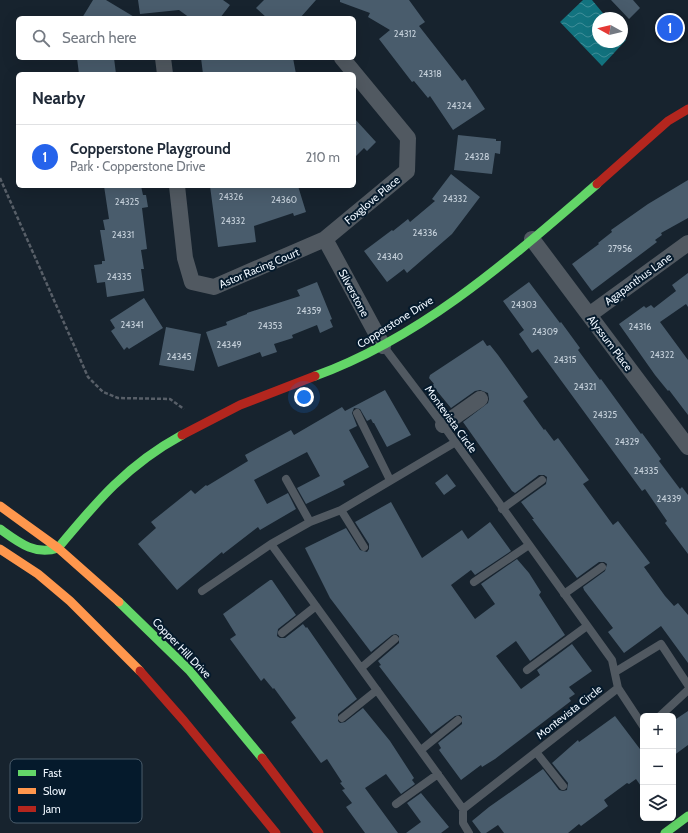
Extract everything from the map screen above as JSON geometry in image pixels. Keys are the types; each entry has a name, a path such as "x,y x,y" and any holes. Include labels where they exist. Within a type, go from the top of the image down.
{"main road":[{"name":"Copperstone Drive","path":"58,548 107,490 155,450 194,427 260,397 356,360 383,346 459,296 532,239 668,121 688,109"},
{"name":"Copper Hill Drive","path":"0,506 58,548 119,602 189,670 252,745 319,833"},
{"path":"0,529 21,545 32,549 48,551 58,548"},
{"path":"0,549 37,574 98,627 153,685 276,833"},
{"path":"665,833 688,816"}],"street":[{"path":"163,60 165,72"},
{"name":"Foxglove Place","path":"344,60 354,72"},
{"name":"Foxglove Place","path":"325,239 407,171 408,138 356,75"},
{"name":"Astor Racing Court","path":"177,188 185,258 192,282 214,287 325,239"},
{"name":"Silverstone","path":"325,239 383,346"},
{"name":"Alyssum Place","path":"532,239 688,447"},
{"name":"Agapanthus Lane","path":"589,315 688,243"},
{"path":"443,425 480,399"}],"lane":[{"name":"Montevista Circle","path":"383,346 443,425 612,660 618,688 463,809"},
{"path":"357,413 390,480"},
{"path":"202,591 271,544 310,522 341,510 454,442"},
{"path":"286,479 310,522"},
{"path":"502,509 542,480"},
{"path":"341,510 364,547"},
{"path":"271,544 463,809 463,823 469,833"},
{"path":"474,582 529,545"},
{"path":"564,594 602,567"},
{"path":"282,633 316,606"},
{"path":"527,670 587,626"},
{"path":"361,668 395,640"},
{"path":"615,672 661,644 688,685"},
{"path":"618,688 640,721"},
{"path":"342,718 377,690"},
{"path":"663,713 688,690"},
{"path":"421,750 458,720"},
{"path":"536,752 564,786"},
{"path":"396,804 438,774"}],"path":[{"path":"0,178 88,377 103,392 118,398 170,399 184,409"}],"water":[{"path":"583,0 592,0 602,12 592,12 592,48 619,48 602,66 560,22"}],"building":[{"path":"93,0 106,0 133,16 83,16"},
{"path":"138,0 223,0 230,5 222,16 187,16 179,10 140,14"},
{"path":"264,0 316,0 302,16 265,16 256,8"},
{"path":"340,0 409,0 425,22 419,26 462,81 465,79 485,109 453,130 430,96 428,98 414,81 412,82 379,39 390,30 368,17 370,13 340,2"},
{"path":"611,0 633,0 640,8 629,19 628,12 622,12"},
{"path":"77,60 114,60 116,72 79,72"},
{"path":"201,60 293,60 296,72 203,72"},
{"path":"356,120 376,142 367,151 364,148 356,156"},
{"path":"458,135 496,139 496,141 501,141 500,154 495,153 492,174 454,170"},
{"path":"451,174 480,197 452,234 407,273 404,269 387,282 364,251 408,219 410,222 435,201 432,199"},
{"path":"688,180 688,218 661,233 662,235 655,240 657,242 592,291 572,264 599,244 598,243 612,232 611,230 648,204"},
{"path":"104,188 141,188 143,195 146,195 148,207 142,208 147,249 141,250 144,269 141,269 144,291 107,297 105,282 97,283 94,265 102,264 102,261 105,261 100,230 105,230 103,220 109,219"},
{"path":"210,188 299,188 306,212 294,216 293,213 254,226 256,242 218,247"},
{"path":"688,273 688,307 686,304 660,322 688,360 688,415 669,390 668,391 655,375 619,324 644,306 646,308 651,305 654,308 676,291 672,285"},
{"path":"317,282 332,319 330,320 333,327 320,333 317,325 292,335 293,338 274,344 277,352 262,357 260,352 218,367 206,332 227,325 226,322 247,313 300,296 297,290"},
{"path":"529,282 560,323 561,322 580,348 578,350 661,459 659,461 680,489 682,487 688,495 688,554 665,523 667,521 645,489 642,491 538,349 532,353 519,334 524,330 503,301"},
{"path":"144,298 163,328 129,349 127,347 124,350 111,331 115,328 110,320"},
{"path":"166,327 201,334 194,371 159,365"},
{"path":"483,340 487,346 490,345 498,355 528,397 523,401 544,430 545,429 554,441 558,438 589,480 583,484 613,525 618,521 650,563 644,567 665,596 674,606 678,603 688,615 688,663 661,626 624,653 608,632 613,628 583,587 605,571 607,564 604,562 599,562 577,578 532,519 534,519 521,502 546,484 547,477 544,475 539,475 515,493 512,491 463,422 488,403 488,393 480,390 475,391 451,408 432,385 434,384 429,378 430,375"},
{"path":"385,390 411,435 387,447 371,419 367,421 360,409 354,408 352,413 357,426 349,430 369,467 343,481 345,485 306,504 297,488 320,476 307,452 254,480 267,504 288,493 296,509 260,530 258,527 223,554 222,552 177,590 138,544 156,528 151,522 191,490 195,494 206,485 207,486 248,461 245,455 291,430 294,435 342,407 345,411"},
{"path":"447,474 456,486 444,495 435,483"},
{"path":"391,502 422,558 462,530 468,539 490,522 511,551 475,575 471,570 451,585 475,619 495,604 481,584 517,559 529,573 541,592 539,595 565,635 530,661 516,641 496,656 521,689 540,675 537,670 572,644 592,671 569,687 575,694 569,698 571,701 495,759 482,767 481,765 461,780 439,750 441,748 438,743 462,724 462,717 460,715 455,716 431,734 379,666 381,665 378,661 399,643 399,636 396,634 392,635 371,652 330,598 305,548 346,528 360,550 367,552 369,549 369,544 355,522"},
{"path":"272,580 296,615 278,629 277,636 280,638 285,638 303,624 306,628 307,627 357,699 338,714 338,721 340,723 345,722 363,708 390,741 414,778 412,780 415,784 401,794 386,774 365,788 398,833 365,833 346,807 352,803 342,790 345,789 340,783 342,782 327,759 321,763 291,722 296,718 274,688 273,689 264,678 261,681 230,639 236,635 223,614"},
{"path":"688,711 688,745 676,754 676,749 676,719"},
{"path":"615,716 640,749 640,785 636,779 629,784 627,783 604,800 608,806 581,826 579,824 568,833 504,833 498,825 486,833 481,833 472,821 489,807 543,769 559,790 567,790 568,783 552,763 578,740 579,742"},
{"path":"421,793 449,827 441,833 406,833 421,822 407,803"}],"traffic: fast":[{"path":"315,376 355,360 393,340 429,318 532,240 597,184"},
{"path":"0,529 13,539 34,549 50,550 58,548 114,485 145,459 182,435"},
{"path":"119,602 189,670 262,758"},
{"path":"665,833 688,816"}],"traffic: slow":[{"path":"0,506 58,548 119,602"},
{"path":"0,549 38,574 70,601 140,671"}],"traffic: jam":[{"path":"597,184 668,121 688,109"},
{"path":"182,435 240,405 315,376"},
{"path":"140,671 184,721 276,833"},
{"path":"262,758 319,833"}],"place":[{"name":"Copperstone Playground","path":"670,28"}]}
